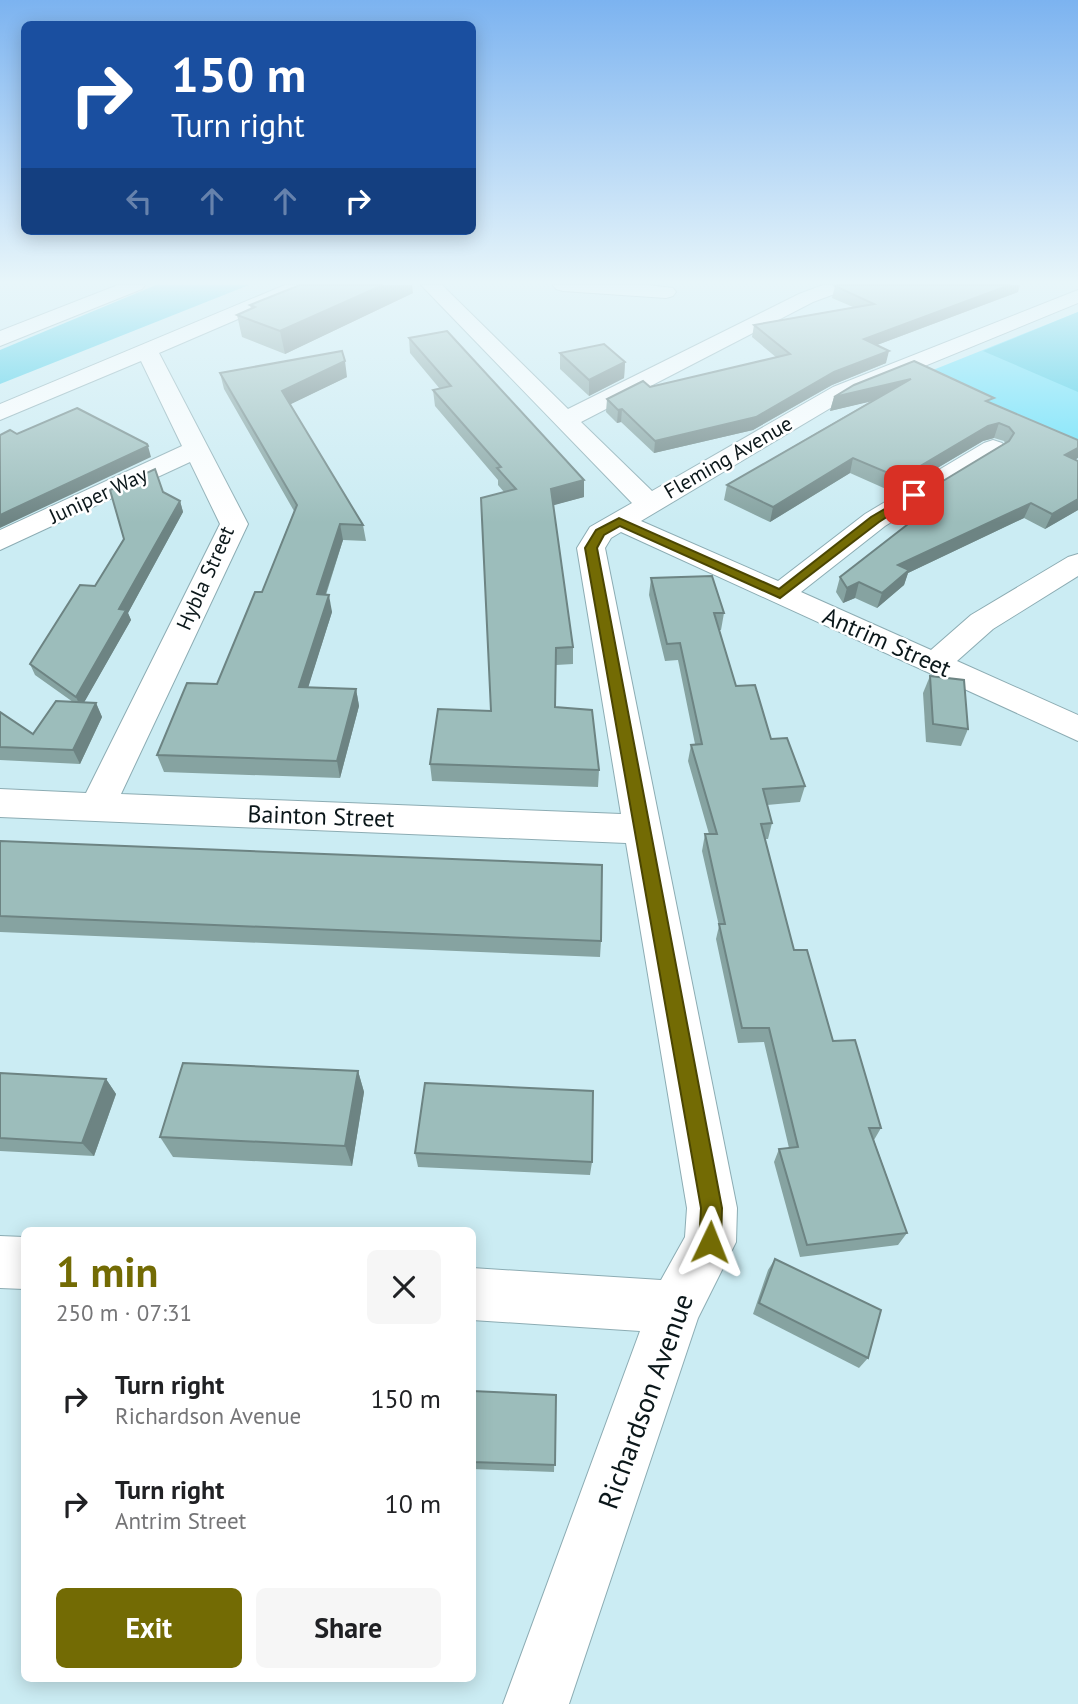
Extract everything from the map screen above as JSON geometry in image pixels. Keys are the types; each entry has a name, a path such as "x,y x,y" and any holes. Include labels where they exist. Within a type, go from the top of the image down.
{"main road":[{"path":"0,413 115,365"},
{"name":"Hybla Street","path":"97,807 234,524 154,365"},
{"name":"Antrim Street","path":"511,365 566,420 634,512 780,594 1078,729"},
{"path":"566,420 675,365"},
{"name":"Fleming Avenue","path":"634,512 841,392 909,365"},
{"path":"780,594 875,520 993,448"},
{"name":"Juniper Way","path":"0,541 197,449"},
{"name":"Richardson Avenue","path":"536,1704 674,1307 710,1242 712,1208 591,548 600,533 634,512"},
{"path":"935,664 982,621 1078,563"},
{"name":"Bainton Street","path":"0,803 642,829"},
{"path":"0,1262 21,1263"},
{"path":"476,1294 674,1307"}],"shaded area":[{"path":"0,365 49,365 0,384"},
{"path":"947,365 1078,365 1078,447 923,374"},
{"path":"1014,365 1078,365 1078,392"}],"building":[{"path":"267,365 338,365 282,391 363,525 340,524 317,594 329,595 299,687 356,689 337,761 157,755 187,683 217,684 255,592 262,592 297,505 220,373"},
{"path":"432,365 478,365 584,480 551,489 573,647 556,648 555,707 592,710 599,770 430,764 438,709 491,711 481,498 516,489 497,468 501,467 433,390 451,386"},
{"path":"572,365 620,365 589,380"},
{"path":"745,365 854,365 834,372 756,417 655,441 622,409 618,410 607,399 643,381 650,387"},
{"path":"905,365 922,365 994,398 986,401 1078,440 1078,448 1065,455 1078,461 1078,499 1052,514 1031,503 898,565 909,570 882,593 859,582 847,588 840,577 921,514 910,508 939,495 928,490 1009,441 1014,433 1009,427 999,423 988,426 900,478 853,458 773,507 727,485 911,379 834,397 854,385"},
{"path":"77,408 148,446 0,515 0,435 10,430 17,434"},
{"path":"155,469 163,492 180,501 119,609 126,610 76,697 30,664 80,585 95,586 124,539 110,490"},
{"path":"712,576 724,613 714,613 736,686 755,685 771,739 787,738 805,786 763,789 772,823 761,824 794,950 807,950 833,1041 855,1040 881,1128 869,1128 907,1233 807,1245 779,1149 798,1147 769,1028 742,1028 719,924 725,924 705,834 717,834 691,745 702,744 680,643 667,644 651,578"},
{"path":"930,676 964,680 968,729 933,724"},
{"path":"56,701 96,703 73,750 0,747 0,712 33,734"},
{"path":"0,841 602,865 601,941 0,916"},
{"path":"183,1063 358,1071 345,1146 160,1137"},
{"path":"0,1073 106,1079 82,1143 0,1138"},
{"path":"425,1083 593,1091 592,1162 415,1153"},
{"path":"775,1259 881,1310 868,1358 759,1303"},
{"path":"476,1391 556,1395 555,1465 476,1462"}],"route":[{"path":"710,1242 712,1208 591,548 593,540 619,521 780,594 875,520 914,495"}]}
